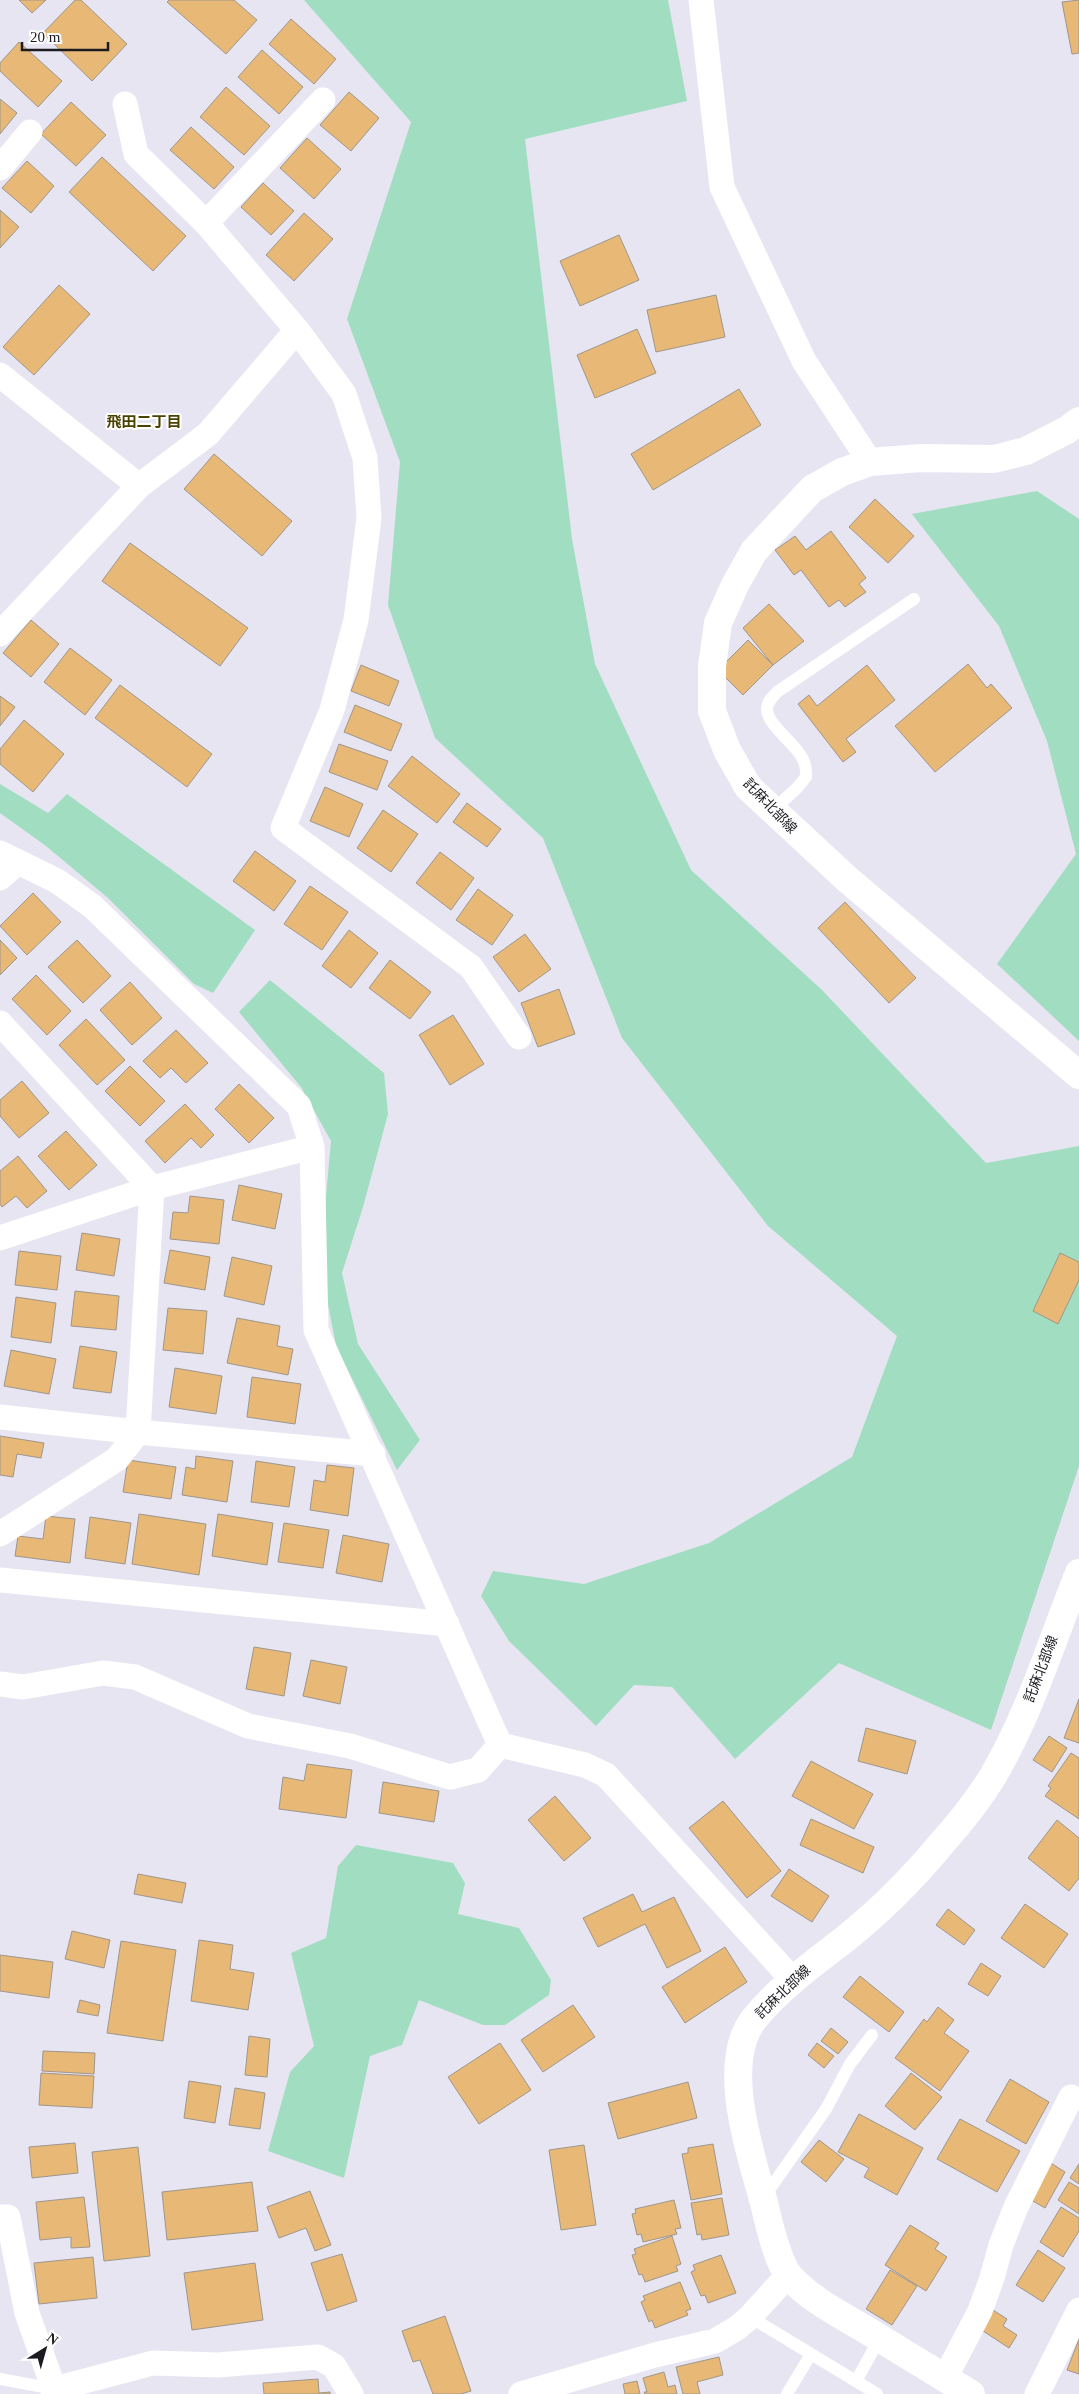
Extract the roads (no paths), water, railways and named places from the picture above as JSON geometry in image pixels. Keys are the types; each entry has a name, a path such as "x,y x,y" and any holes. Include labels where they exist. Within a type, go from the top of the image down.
{"main road":[{"name":"託麻北部線","path":"1079,421 1067,430 1026,451 994,459 921,458 870,462 842,472 812,489 754,551 735,585 718,623 712,666 712,710 727,750 748,788 847,879 1079,1075"},
{"name":"託麻北部線","path":"971,2394 809,2293 788,2275 773,2240 745,2137 739,2091 740,2061 744,2038 753,2021 792,1979 847,1937 912,1878 944,1842 992,1777 1019,1726 1079,1572"}],"street":[{"path":"701,0 722,188 804,361 870,462"},
{"path":"206,223 323,100"},
{"path":"125,104 136,154 206,223 296,330 344,394 365,458 369,518 356,620 332,710 283,828 471,967 519,1038"},
{"path":"0,168 30,132"},
{"path":"0,634 139,486 208,434 296,330"},
{"path":"0,374 139,486"},
{"path":"6,865 56,881 92,906 299,1106 312,1147 316,1330 500,1745"},
{"path":"0,1023 152,1188 138,1432 118,1459 0,1534"},
{"path":"0,1238 152,1188 312,1147"},
{"path":"0,1417 372,1454"},
{"path":"0,1580 447,1624"},
{"path":"0,1684 23,1686 103,1673 135,1678 248,1726 350,1746 450,1777 478,1770 500,1745"},
{"path":"500,1745 585,1765 606,1775 792,1979"},
{"path":"945,2378 980,2311 1001,2245 1016,2207 1071,2097"},
{"path":"0,2217 8,2217 27,2313 54,2391 153,2363 218,2365 318,2357 334,2366 351,2394"},
{"path":"521,2394 655,2355 715,2341 737,2328 750,2317 788,2275"},
{"path":"1037,2394 1079,2310"}],"lane":[{"path":"772,811 806,777 805,764 800,755 769,717 767,709 769,701 777,692 914,599"},
{"path":"763,2198 826,2109 850,2064 872,2035"},
{"path":"750,2317 877,2394"},
{"path":"856,2381 880,2338"},
{"path":"788,2394 811,2354"},
{"path":"0,2379 54,2391"}],"district":[{"name":"飛田二丁目","path":"144,422"}]}
